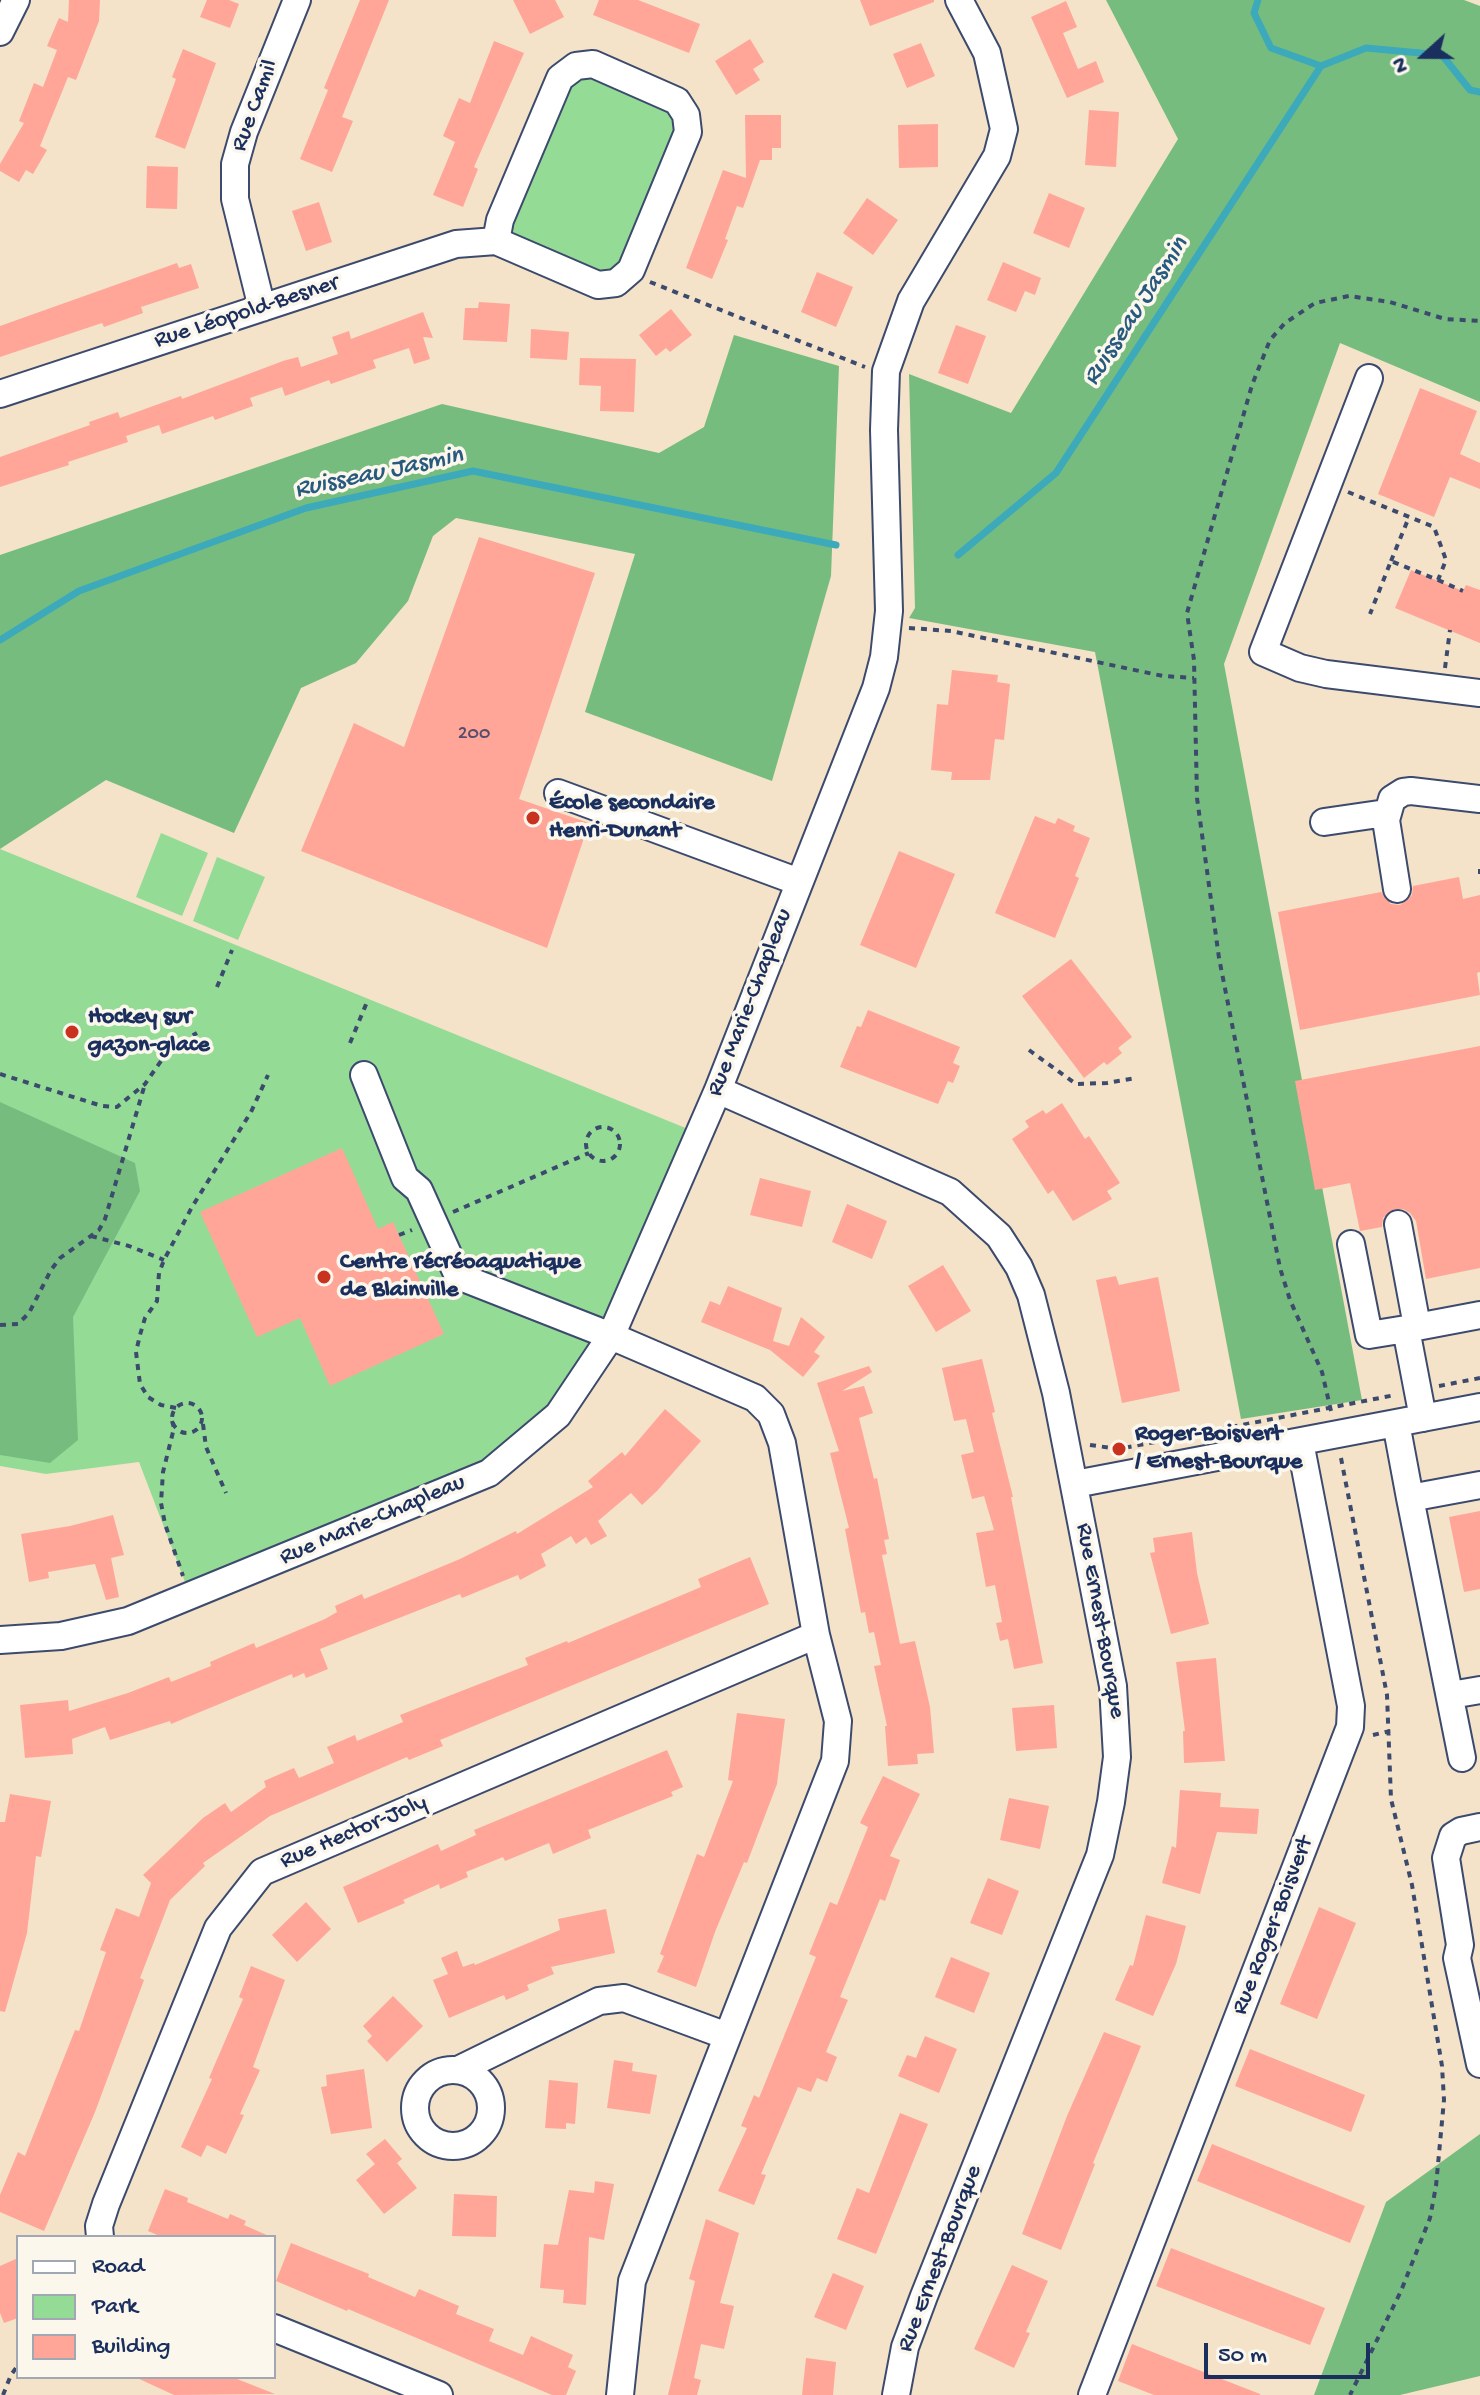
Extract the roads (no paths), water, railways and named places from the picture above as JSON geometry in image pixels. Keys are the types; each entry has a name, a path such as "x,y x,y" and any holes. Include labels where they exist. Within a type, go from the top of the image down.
{"street":[{"path":"0,32 16,0"},
{"name":"Rue Camil","path":"262,308 235,199 235,164 244,132 297,0"},
{"name":"Rue Marie-Chapleau","path":"0,1640 61,1636 128,1621 489,1473 558,1415 611,1336 718,1090 876,688 887,643 889,588 884,417 886,371 911,301 997,156 1004,129 987,53 959,0"},
{"name":"Rue Léopold-Besner","path":"0,394 456,244 496,241 598,285 616,283 631,270 688,132 686,115 677,101 593,64 576,66 560,78 500,220 496,241"},
{"path":"1369,378 1263,652 1300,668 1326,674 1480,693"},
{"path":"1397,889 1386,813 1392,799 1411,791 1480,799"},
{"path":"558,793 799,882"},
{"path":"1324,822 1386,813"},
{"path":"364,1075 405,1178 419,1190 458,1276 611,1336 755,1398 771,1414 782,1443 816,1635 838,1721 835,1761 632,2281 620,2395"},
{"name":"Rue Ernest-Bourque","path":"718,1090 950,1192 999,1236 1019,1267 1031,1295 1075,1484 1116,1710 1117,1757 1106,1828 1081,1906 913,2323 896,2395"},
{"path":"1398,1224 1423,1418"},
{"path":"1351,1244 1369,1335 1480,1315"},
{"path":"1075,1484 1480,1407"},
{"path":"1396,1423 1462,1758"},
{"name":"Rue Roger-Boisvert","path":"1092,2395 1350,1727 1351,1706 1300,1442"},
{"path":"1410,1498 1480,1485"},
{"name":"Rue Hector-Joly","path":"100,2235 99,2226 106,2204 218,1928 262,1872 816,1635"},
{"path":"1451,1695 1480,1690"},
{"path":"1480,1827 1453,1836 1446,1858 1460,1945 1457,1958 1480,2064"},
{"path":"458,2070 599,2001 624,1998 727,2036"},
{"path":"276,2329 439,2395"}],"waterway":[{"path":"1258,0 1254,13 1271,48 1321,66 1366,48 1442,55 1470,90 1480,92"},
{"name":"Ruisseau Jasmin","path":"958,555 1056,473 1321,66"},
{"name":"Ruisseau Jasmin","path":"0,640 79,591 306,508 473,471 836,545"}],"place":[{"name":"École secondaire Henri-Dunant","path":"533,818"},
{"name":"Hockey sur gazon-glace","path":"72,1032"},
{"name":"Centre récréoaquatique de Blainville","path":"324,1277"},
{"name":"Roger-Boisvert / Ernest-Bourque","path":"1119,1449"}]}
